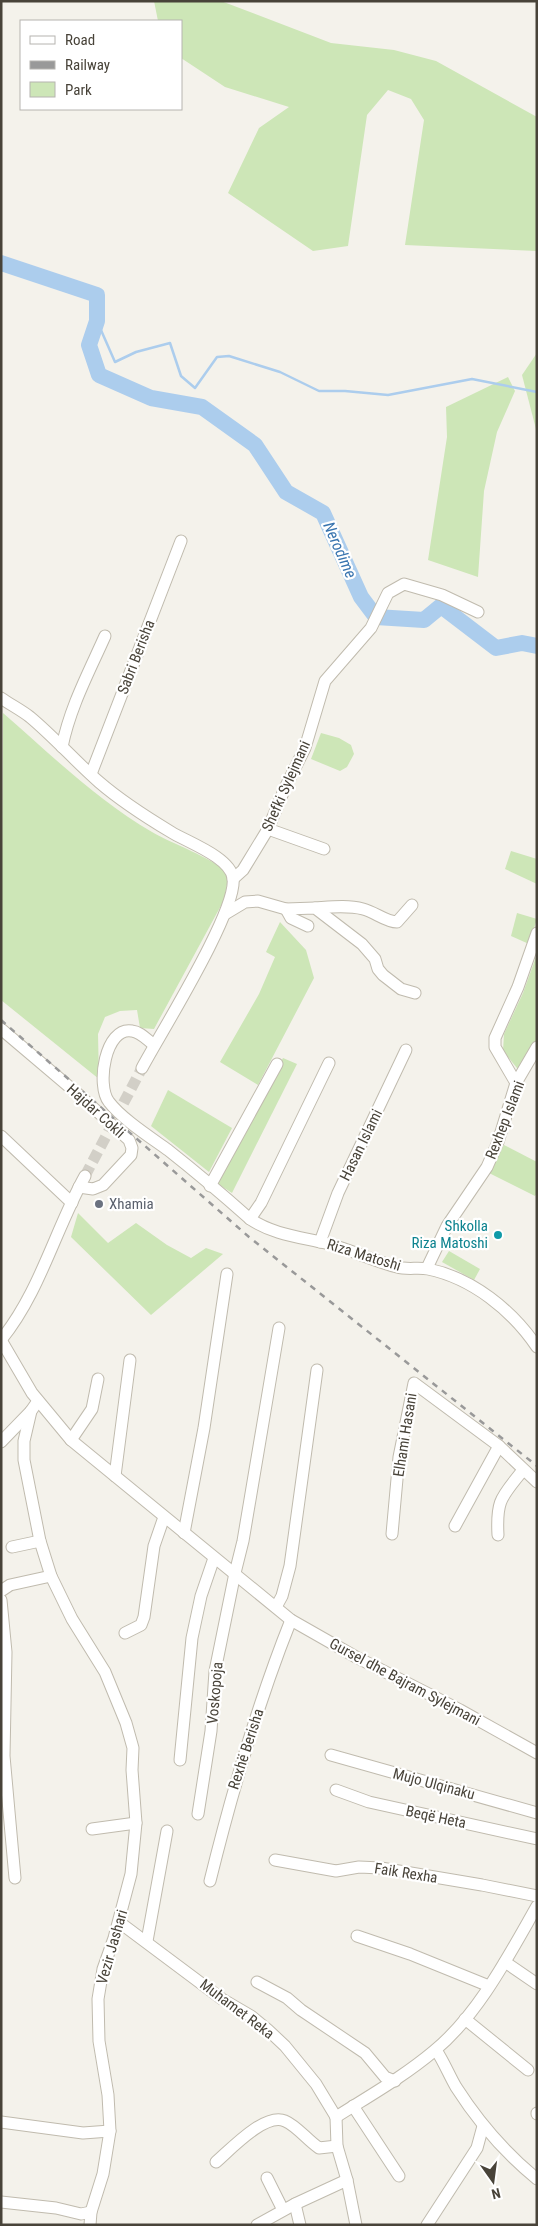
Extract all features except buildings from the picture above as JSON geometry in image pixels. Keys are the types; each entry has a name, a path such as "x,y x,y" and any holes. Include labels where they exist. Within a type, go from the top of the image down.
{"street":[{"name":"Sabri Berisha","path":"91,774 181,541"},
{"name":"Shefki Sylejmani","path":"233,879 243,870 268,829 285,788 305,748 326,681 371,628 388,593 404,584 442,595 478,612"},
{"path":"62,747 66,726 105,636"},
{"path":"2,700 29,717 121,800 171,832 221,860 230,870 233,879 232,892 225,914 142,1068"},
{"path":"268,829 324,849"},
{"path":"232,892 241,895 250,902"},
{"path":"225,914 234,906 258,901 286,909 348,907 362,909 378,914 392,922 397,922 412,905"},
{"path":"315,908 362,944 375,959 378,970 383,975 401,989 415,993"},
{"path":"286,909 291,918 308,926"},
{"path":"516,1083 495,1047 495,1038 518,987 537,934"},
{"name":"Hajdar Cokli","path":"1,1030 79,1095 129,1140 132,1148 131,1155 108,1180 99,1188 79,1187"},
{"name":"Riza Matoshi","path":"154,1045 139,1033 130,1030 123,1032 115,1038 106,1053 102,1083 104,1095 110,1103 144,1132 250,1218 262,1227 342,1247 399,1268 427,1268 480,1290 528,1333 537,1347"},
{"name":"Rexhep Islami","path":"427,1268 447,1226 487,1166 498,1142 516,1083 537,1047"},
{"name":"Hasan Islami","path":"320,1242 338,1193 406,1050"},
{"path":"250,1218 261,1202 329,1063"},
{"path":"210,1186 277,1064"},
{"path":"1,1136 72,1203"},
{"path":"1,1340 16,1321 31,1293 85,1176"},
{"path":"184,1533 204,1428 227,1274"},
{"path":"235,1573 246,1523 279,1328"},
{"name":"Gursel dhe Bajram Sylejmani","path":"1,1340 38,1401 71,1440 291,1620 356,1658 460,1710 537,1754"},
{"path":"115,1476 130,1360"},
{"path":"276,1607 282,1596 290,1566 317,1370"},
{"path":"71,1440 92,1408 98,1379"},
{"name":"Elhami Hasani","path":"392,1534 399,1458 414,1383 499,1446 537,1482"},
{"name":"Vezir Jashari","path":"38,1401 31,1411 24,1441 24,1460 40,1540 51,1576 72,1619 105,1672 126,1723 132,1748 136,1823 131,1874 119,1922 104,1969 98,1998 99,2041 108,2095 110,2130 103,2174 91,2212 90,2225"},
{"path":"1,1442 31,1411"},
{"path":"454,1526 499,1446"},
{"path":"498,1535 498,1507 503,1496 523,1470"},
{"path":"125,1633 141,1625 144,1617 154,1546 164,1517"},
{"path":"12,1547 40,1540"},
{"path":"180,1760 192,1638 201,1596 214,1558"},
{"name":"Voskopoja","path":"198,1814 211,1731 215,1671 235,1573"},
{"path":"1,1591 10,1585 51,1576"},
{"path":"1,1600 6,1652 4,1756 15,1878"},
{"name":"Rexhë Berisha","path":"210,1881 231,1796 274,1664 291,1620"},
{"name":"Mujo Ulqinaku","path":"331,1755 537,1813"},
{"name":"Beqë Heta","path":"336,1790 378,1804 537,1839"},
{"path":"92,1829 136,1823"},
{"path":"147,1941 167,1831"},
{"name":"Faik Rexha","path":"275,1860 336,1871 358,1867 388,1870 520,1891 537,1896"},
{"path":"356,2225 347,2180 337,2146 336,2116 395,2081 436,2050 466,2019 505,1962 537,1906"},
{"name":"Muhamet Reka","path":"119,1922 147,1941 222,1999 251,2016 286,2046 316,2084 336,2116"},
{"path":"357,1936 410,1954 489,1986"},
{"path":"505,1962 537,1984"},
{"path":"257,1982 286,1998 365,2053 385,2077 395,2081"},
{"path":"466,2019 528,2070"},
{"path":"436,2050 455,2085 483,2126 516,2162 537,2179"},
{"path":"353,2106 400,2176"},
{"path":"216,2162 251,2131 276,2119 284,2120 319,2148 326,2149 337,2146"},
{"path":"1,2122 83,2133 110,2130"},
{"path":"427,2225 477,2148 483,2126"},
{"path":"267,2178 283,2210"},
{"path":"257,2225 295,2204 347,2180"},
{"path":"1,2202 56,2208 81,2214 91,2212"},
{"path":"295,2204 300,2225"}],"green space":[{"path":"154,1 221,1 331,43 394,50 436,61 537,117 537,251 405,245 424,120 411,99 388,90 367,115 348,246 313,251 228,193 259,128 289,107 225,87 182,59 182,20 158,20"},
{"path":"537,353 537,433 522,375"},
{"path":"508,377 515,391 497,432 484,491 478,577 428,560 447,437 446,407"},
{"path":"3,713 74,776 112,806 152,832 211,861 229,874 224,900 154,1029 140,1028 137,1010 120,1011 105,1017 98,1034 99,1079 1,1000"},
{"path":"321,733 339,738 351,745 354,754 347,767 340,771 311,759"},
{"path":"511,851 537,859 537,884 505,869"},
{"path":"517,913 537,919 529,944 511,936"},
{"path":"280,922 306,950 314,978 258,1085 220,1062 259,994 275,957 266,952"},
{"path":"537,954 537,1041 521,1073 503,1051 504,1034 523,993"},
{"path":"283,1058 297,1064 232,1193 215,1182"},
{"path":"168,1090 232,1128 209,1172 151,1126"},
{"path":"504,1145 537,1162 537,1193 535,1196 489,1173"},
{"path":"78,1213 108,1243 136,1223 167,1245 191,1258 206,1248 223,1254 151,1315 71,1237"},
{"path":"449,1251 480,1269 474,1280 442,1262"}],"waterway":[{"name":"Nerodime","path":"1,263 97,295 97,321 89,345 99,375 151,398 202,407 255,445 286,492 323,513 361,597 376,617 424,620 441,606 496,648 522,643 537,646"},
{"path":"97,321 115,362 136,352 170,343 181,376 195,388 217,357 229,356 280,372 319,391 345,391 388,395 472,379 537,392"}],"tunnel":[{"path":"85,1176 142,1068"}],"railway":[{"path":"1,1020 249,1237 537,1466"}],"place":[{"name":"Xhamia","path":"99,1204"},
{"name":"Shkolla Riza Matoshi","path":"498,1235"}]}
